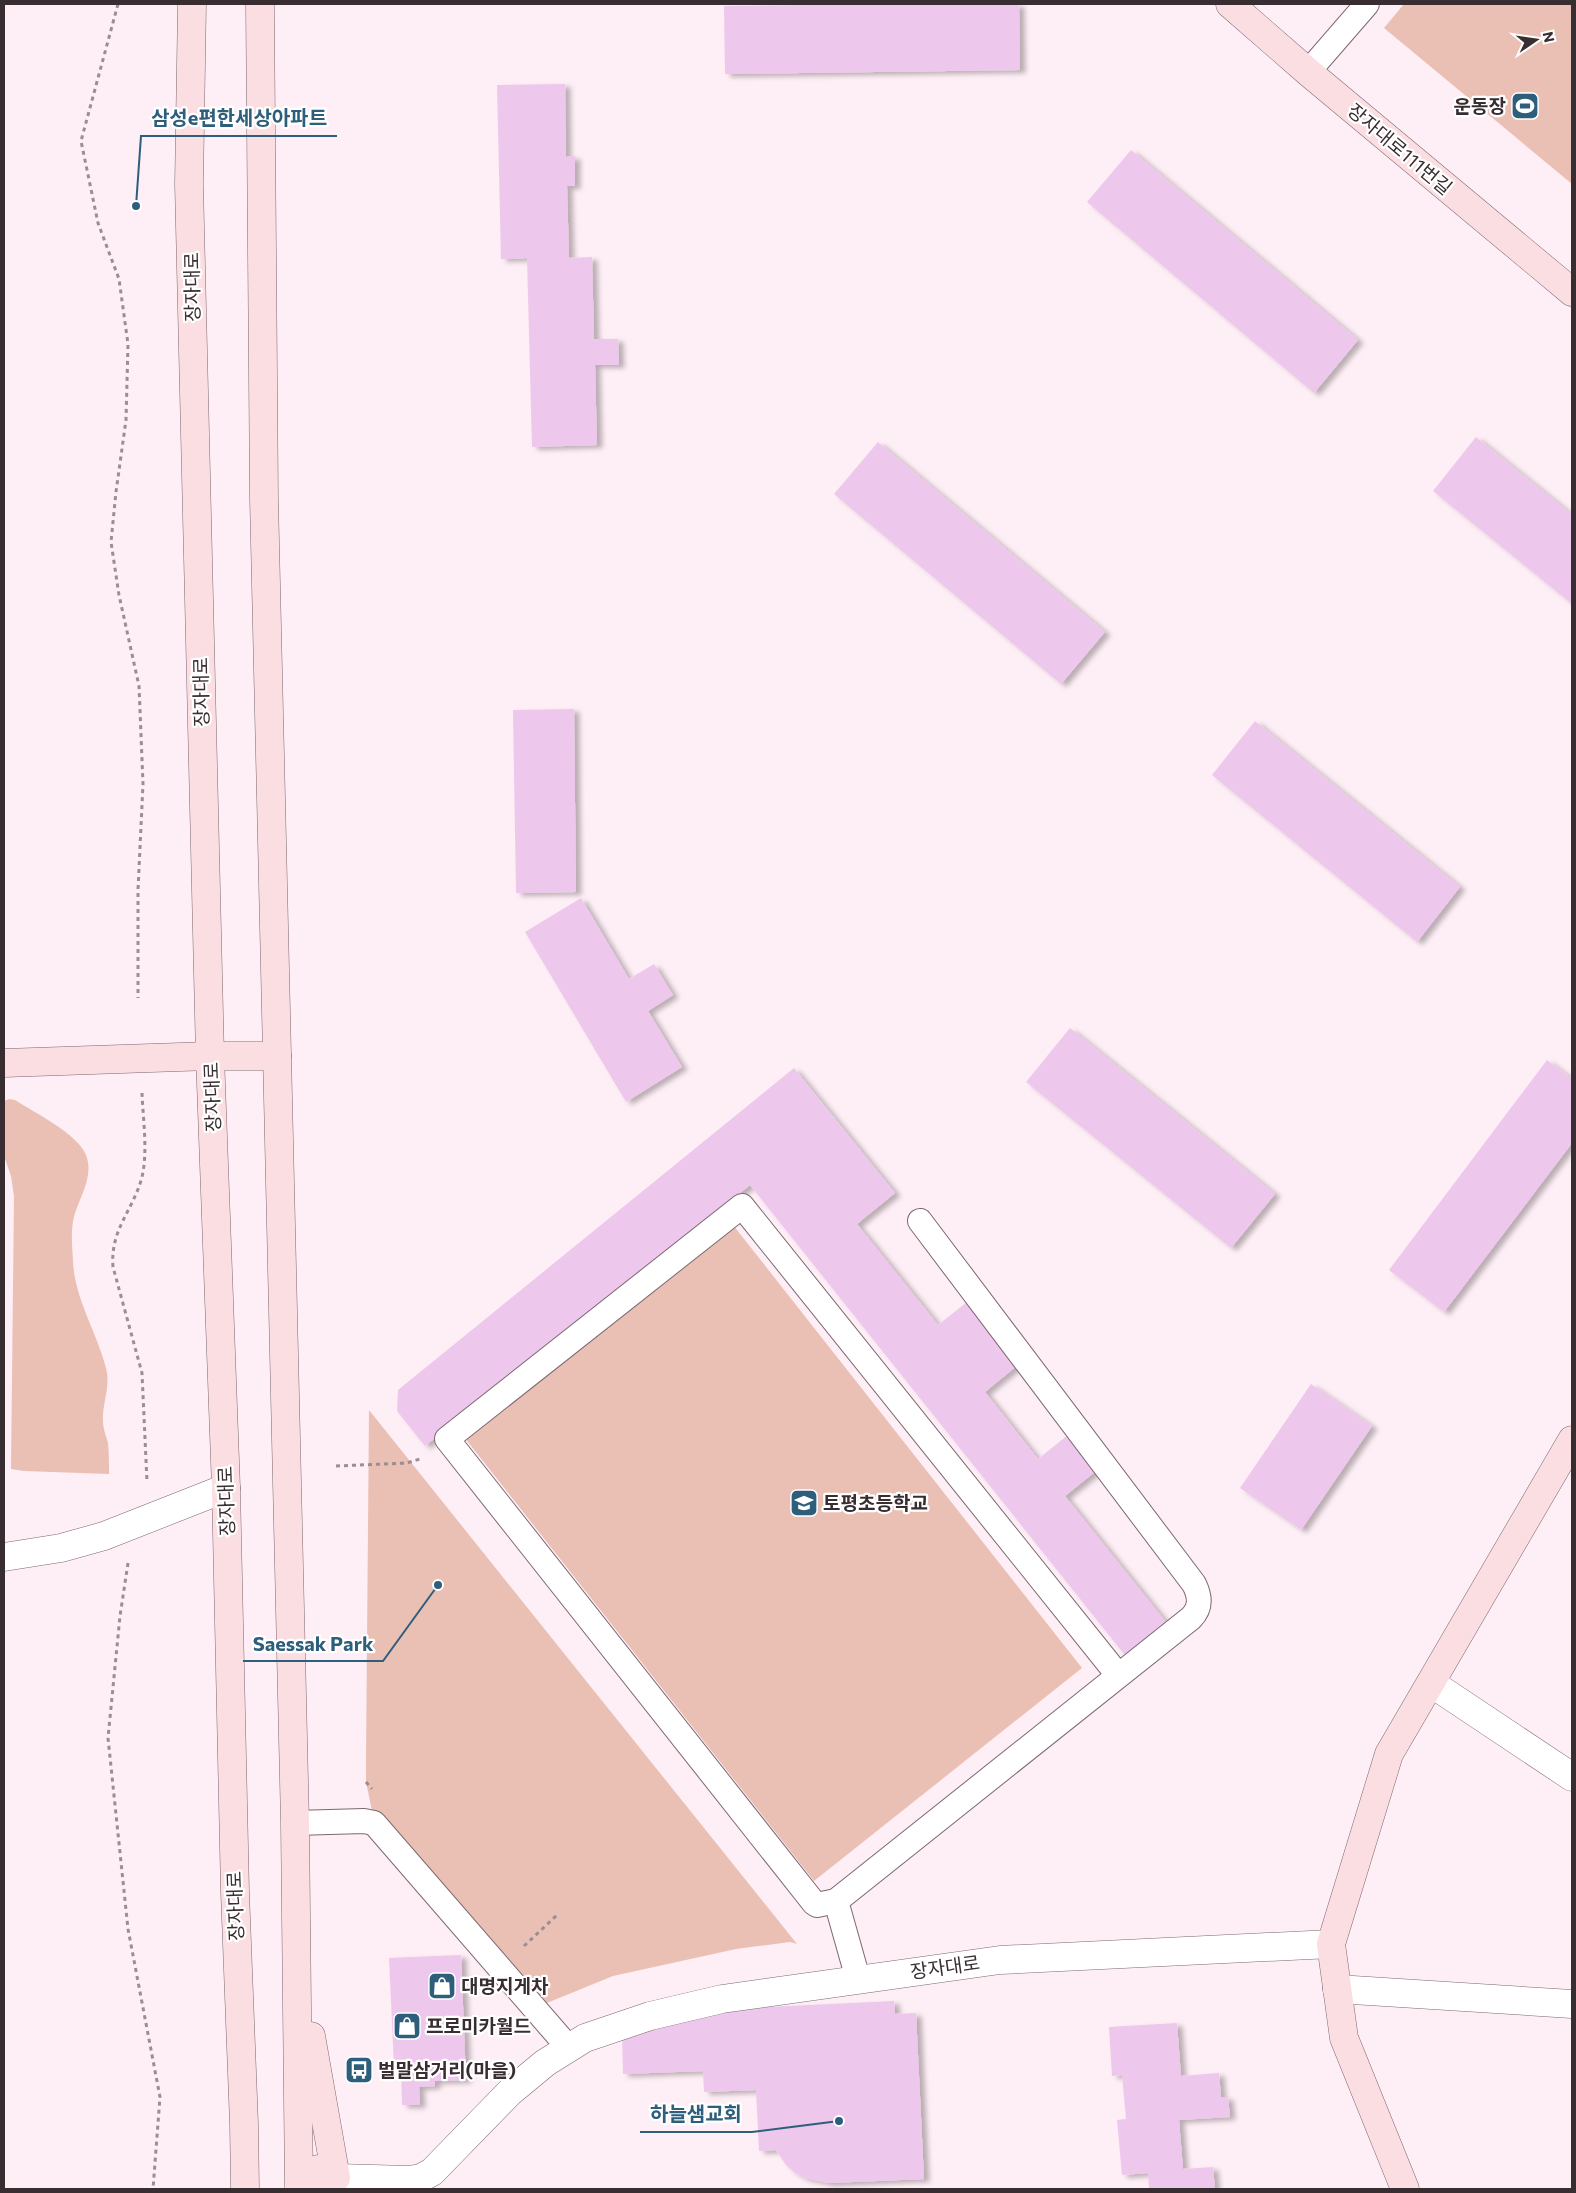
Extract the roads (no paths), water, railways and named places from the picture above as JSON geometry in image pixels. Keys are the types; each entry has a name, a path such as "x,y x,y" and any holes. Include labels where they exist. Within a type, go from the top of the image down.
{"street":[{"name":"장자대로","path":"192,4 189,184 210,1056 226,1488 234,1892 245,2189"},
{"path":"260,4 264,509 295,1823 299,2189"},
{"name":"장자대로111번길","path":"1230,4 1308,72 1572,292"},
{"path":"4,1063 210,1056 277,1056"},
{"path":"1405,2189 1344,2038 1331,1944 1388,1754 1572,1440"},
{"path":"11,1556 62,1548 134,1526 226,1488"},
{"path":"1430,1683 1572,1777"},
{"name":"장자대로","path":"330,2184 421,2178 432,2172 523,2080 585,2038 650,2016 722,1999 1000,1960 1331,1944"},
{"path":"297,1956 330,2184"},
{"path":"1337,1989 1572,2004"},
{"path":"229,2189 244,2124"}],"lane":[{"path":"1308,72 1367,4"},
{"path":"920,1221 1194,1584 1199,1598 1197,1612 836,1901 817,1905 814,1903 447,1439 750,1200 1118,1675"},
{"path":"295,1823 364,1821 374,1823 569,2048"},
{"path":"836,1901 858,1979"}],"place":[{"name":"운동장","path":"1525,106"},
{"name":"삼성e편한세상아파트","path":"136,206"},
{"name":"토평초등학교","path":"804,1503"},
{"name":"Saessak Park","path":"438,1585"},
{"name":"대명지게차","path":"442,1986"},
{"name":"프로미카월드","path":"407,2026"},
{"name":"벌말삼거리(마을)","path":"359,2070"},
{"name":"하늘샘교회","path":"839,2121"}]}
